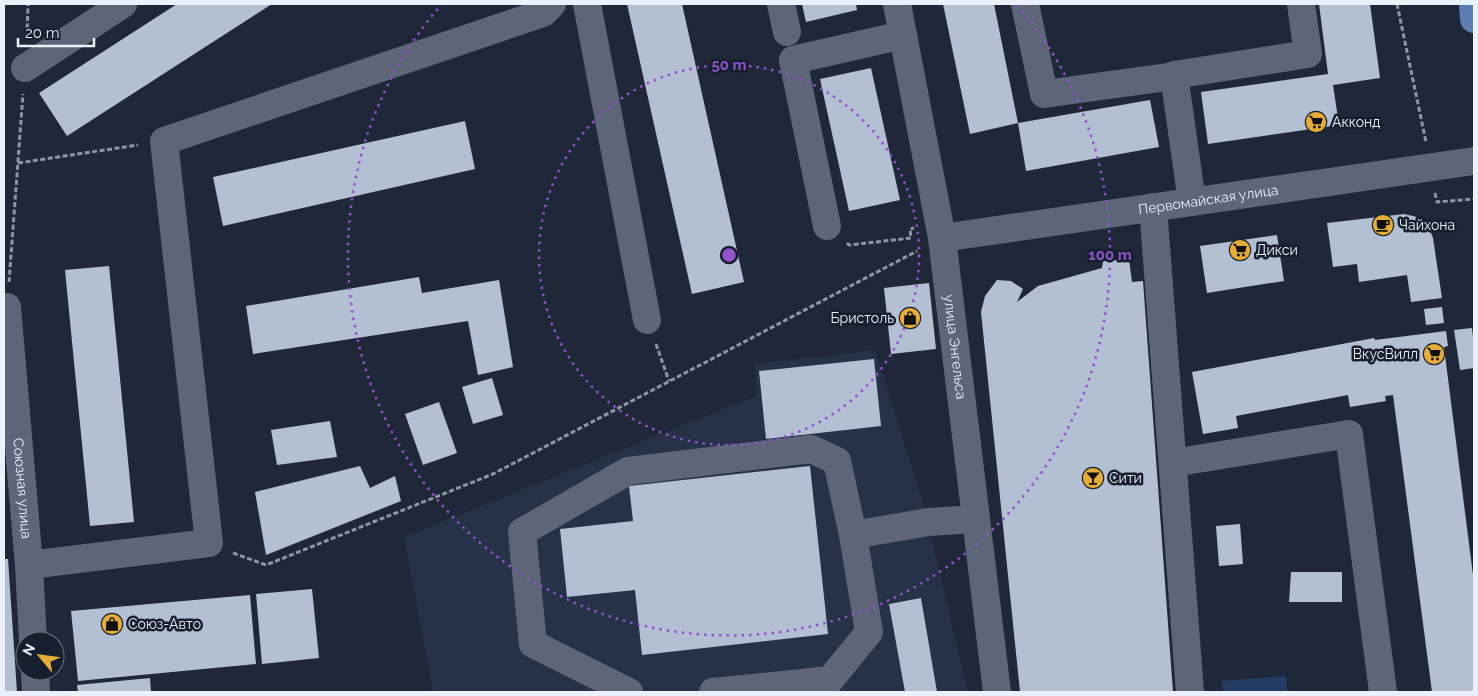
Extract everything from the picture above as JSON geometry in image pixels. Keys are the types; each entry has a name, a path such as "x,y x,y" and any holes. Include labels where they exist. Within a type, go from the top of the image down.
{"main road":[{"path":"1473,4 1474,18"}],"street":[{"path":"25,68 123,4"},
{"path":"29,565 209,544 164,141 543,13 552,4"},
{"path":"587,4 647,320"},
{"path":"781,4 787,32"},
{"name":"улица Энгельса","path":"897,4 940,230 997,692"},
{"path":"1025,4 1044,94 1175,76 1308,54 1301,4"},
{"path":"1462,4 1474,30"},
{"path":"827,226 793,60 903,35"},
{"path":"1175,76 1192,202"},
{"name":"Первомайская улица","path":"940,230 1192,202 1474,161"},
{"path":"1153,207 1190,692"},
{"name":"Союзная улица","path":"7,307 29,565 32,631"},
{"path":"1172,463 1349,434 1383,692"},
{"path":"629,692 532,644 522,532 628,471 810,449 837,460 853,535 869,632 830,680 713,692"},
{"path":"853,535 928,522 976,519"}],"path":[{"path":"7,307 28,4"},
{"path":"1397,4 1432,167 1437,202 1474,199"},
{"path":"18,163 164,141"},
{"path":"827,226 849,245 911,238 910,229 940,230"},
{"path":"209,544 266,565 493,474 669,381 940,230"},
{"path":"647,320 669,381"}],"shaded area":[{"path":"875,350 923,502 968,692 433,692 404,537 756,396 755,364"},
{"path":"1286,676 1287,692 1223,692 1222,681"}],"building":[{"path":"177,4 272,4 67,136 39,93"},
{"path":"627,4 682,4 744,282 692,294"},
{"path":"802,4 856,4 857,10 806,22"},
{"path":"943,4 994,4 1018,123 970,134"},
{"path":"1319,4 1370,4 1380,78 1333,85 1339,125 1208,144 1201,92 1328,74"},
{"path":"871,68 900,200 849,211 820,79"},
{"path":"1150,100 1159,147 1026,171 1018,123"},
{"path":"465,121 475,169 223,226 213,177"},
{"path":"1404,214 1417,217 1428,225 1433,238 1442,298 1411,302 1407,275 1359,282 1357,264 1333,267 1327,223"},
{"path":"1277,235 1284,281 1207,293 1200,246"},
{"path":"1129,259 1132,282 1143,281 1173,692 1020,692 981,312 985,296 997,280 1011,281 1023,289 1017,302 1038,286 1102,268 1103,261"},
{"path":"109,266 134,522 90,526 65,270"},
{"path":"419,277 422,293 499,280 513,367 478,375 468,321 253,354 246,306"},
{"name":"Бристоль","path":"929,283 936,349 891,354 884,288"},
{"path":"1442,307 1444,323 1426,325 1424,309"},
{"path":"1472,328 1474,368 1460,370 1454,330"},
{"path":"1446,331 1448,346 1444,347 1474,583 1474,692 1432,692 1393,395 1385,396 1386,401 1350,407 1348,395 1236,416 1238,428 1203,434 1192,372 1374,338 1375,340"},
{"path":"874,359 881,426 766,439 759,371"},
{"path":"492,378 503,415 473,424 462,387"},
{"path":"439,402 457,453 423,465 405,414"},
{"path":"330,421 337,457 277,465 271,430"},
{"path":"360,466 370,488 395,476 401,501 266,555 255,492"},
{"path":"810,466 828,634 642,655 635,590 567,597 560,529 633,521 629,486"},
{"path":"1240,524 1243,564 1219,566 1216,526"},
{"path":"4,559 8,559 17,692 4,692"},
{"path":"1291,572 1342,572 1342,602 1289,602"},
{"path":"312,589 319,658 262,664 256,594"},
{"path":"250,595 256,664 78,681 71,611"},
{"path":"921,598 937,692 905,692 889,604"},
{"path":"150,678 151,692 78,692 77,685"}],"place":[{"name":"Акконд","path":"1316,122"},
{"name":"Чайхона","path":"1383,225"},
{"name":"Дикси","path":"1240,250"},
{"name":"Бристоль","path":"910,318"},
{"name":"ВкусВилл","path":"1434,354"},
{"name":"Сити","path":"1093,478"},
{"name":"Союз-Авто","path":"112,624"}]}
